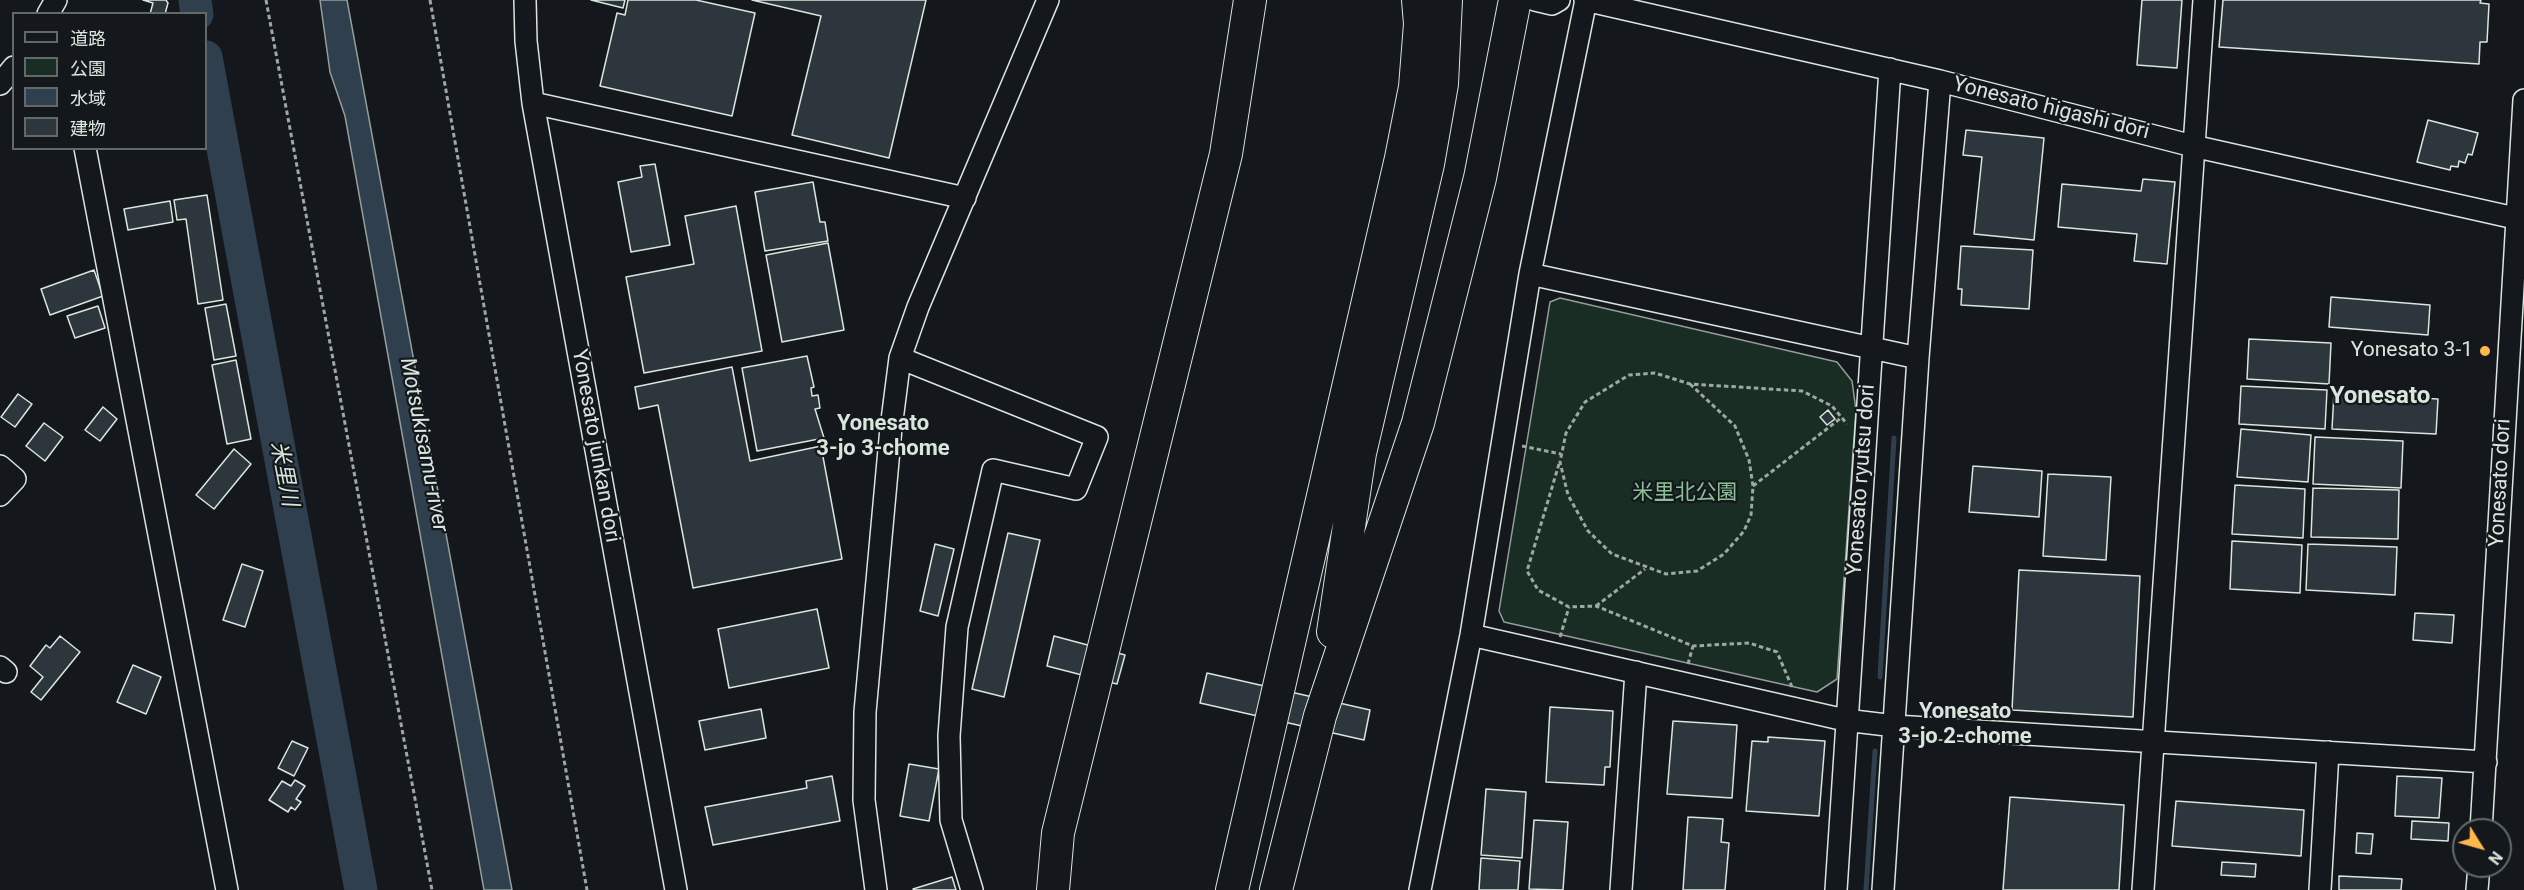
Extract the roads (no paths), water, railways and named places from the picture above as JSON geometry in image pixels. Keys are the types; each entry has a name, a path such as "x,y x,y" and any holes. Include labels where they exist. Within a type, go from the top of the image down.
{"highway":[{"path":"1222,167 1250,0"},
{"path":"1053,890 1058,833 1222,167 1270,0"},
{"path":"1276,890 1320,716 1418,423 1464,249 1515,0"},
{"path":"1480,178 1534,0"},
{"path":"1320,716 1360,453 1428,164 1442,84 1432,12"},
{"path":"1232,890 1277,704 1432,12"}],"street":[{"name":"Yonesato junkan dori","path":"525,0 526,42 533,104 676,890"},
{"path":"876,890 864,800 866,712 891,428 900,358 918,307 1048,0"},
{"path":"1534,0 1552,4 1558,0"},
{"path":"1420,890 1471,635 1530,274 1586,0"},
{"name":"Yonesato higashi dori","path":"1586,0 1940,81 2193,146 2520,220"},
{"path":"2143,890 2204,0"},
{"path":"0,84 12,69"},
{"name":"Yonesato ryutsu dori","path":"1836,890 1845,720 1890,69"},
{"path":"1882,890 1895,726 1918,358 1940,81"},
{"name":"Yonesato dori","path":"2482,818 2520,220 2524,100"},
{"path":"533,104 965,198"},
{"path":"85,150 227,890"},
{"path":"1530,274 1918,358"},
{"path":"900,358 1097,437 1076,489 993,470 957,627 949,736 951,820 972,890"},
{"path":"0,466 15,478 0,495"},
{"path":"1471,635 1845,720 1895,726 2486,762"},
{"path":"1621,890 1636,672"},
{"path":"2320,890 2328,752"}],"water":[{"name":"Motsukisamu-river","path":"320,0 347,0 512,890 484,890 345,116 330,72"}],"waterway":[{"name":"米里川","path":"195,0 197,12"},
{"name":"米里川","path":"207,62 361,890"},
{"path":"1880,677 1894,438"},
{"path":"1866,890 1875,751"}],"place":[{"name":"Yonesato 3-1","path":"2485,351"}],"district":[{"name":"Yonesato","path":"2380,397"},
{"name":"Yonesato 3-jo 3-chome","path":"883,437"},
{"name":"Yonesato 3-jo 2-chome","path":"1965,724"}],"park label":[{"name":"米里北公園","path":"1685,494"}]}
